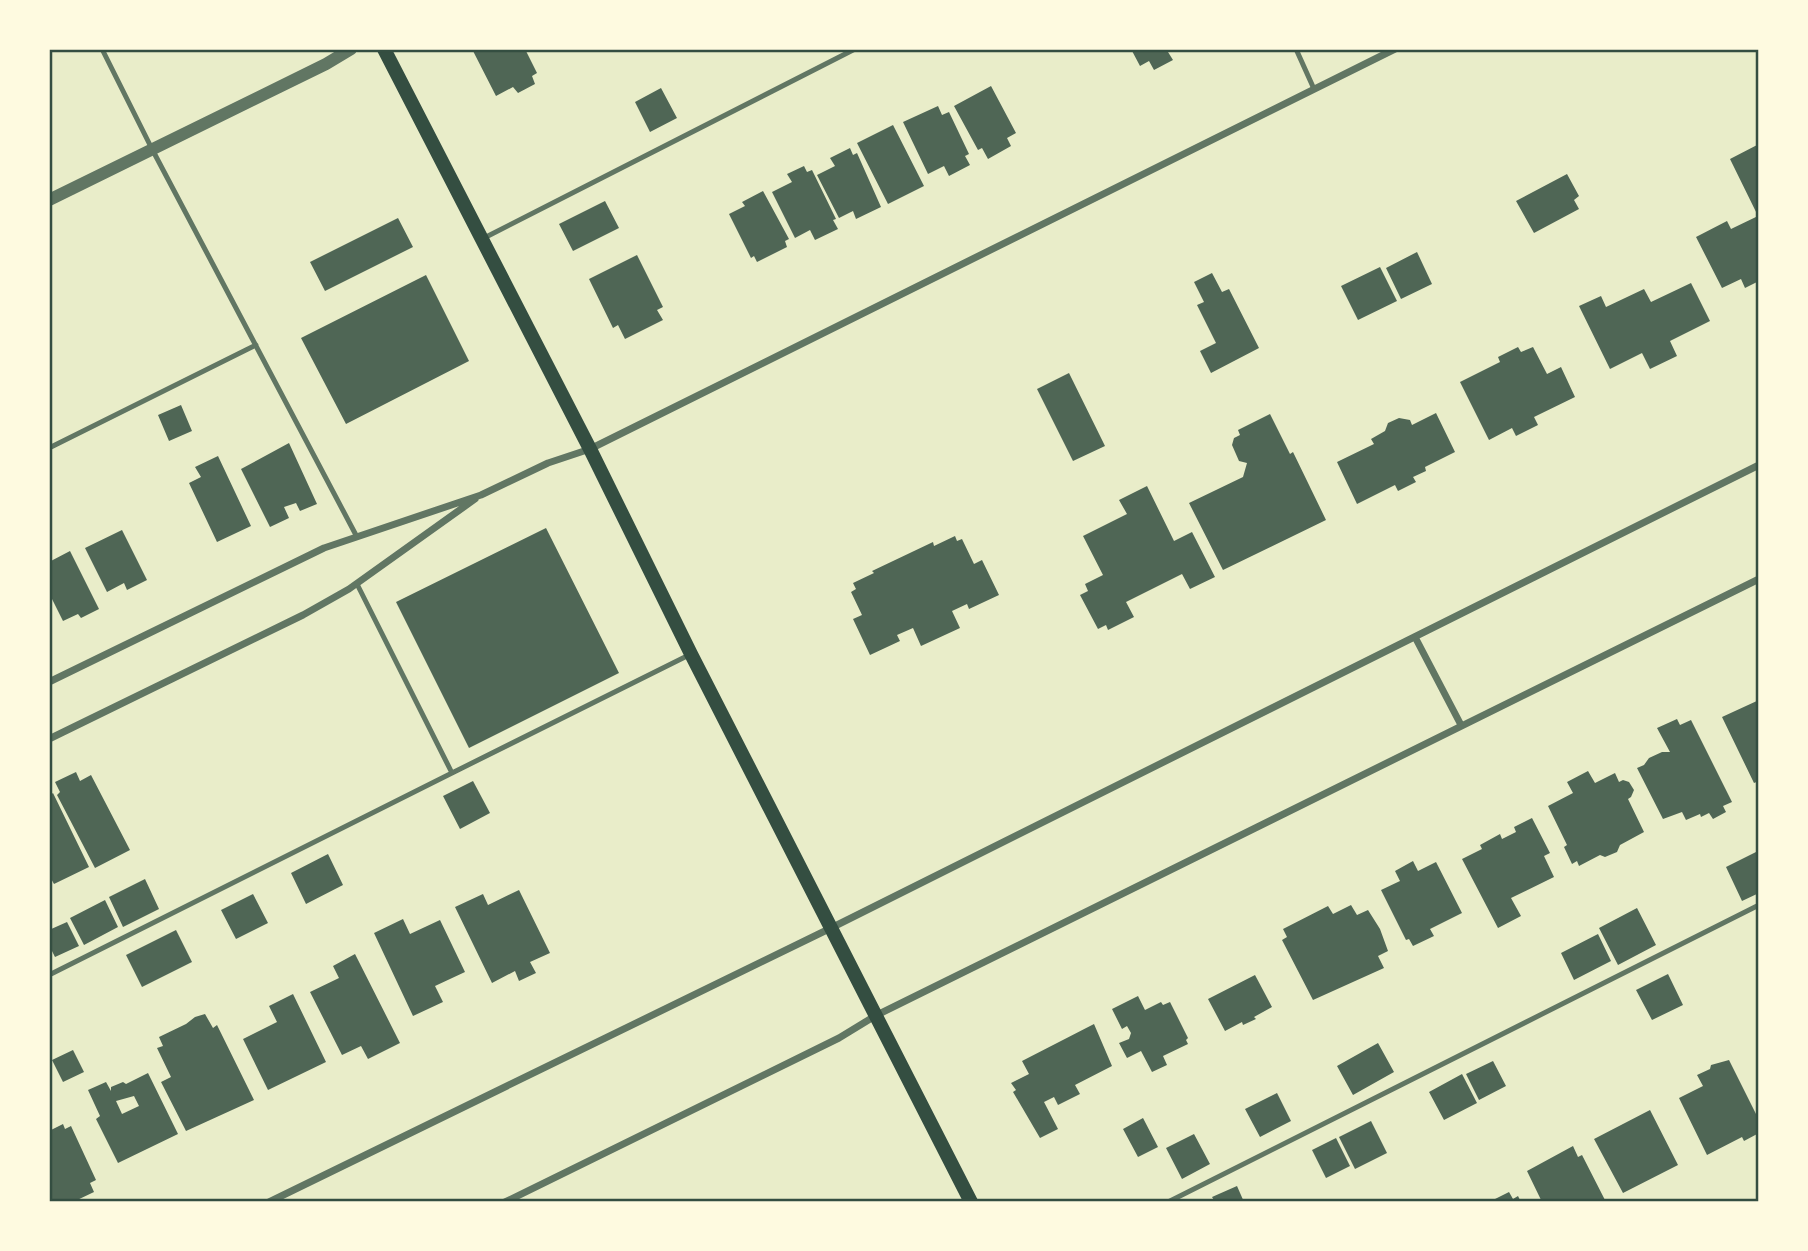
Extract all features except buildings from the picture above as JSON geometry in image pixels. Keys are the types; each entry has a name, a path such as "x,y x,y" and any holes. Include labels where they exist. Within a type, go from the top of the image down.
{"main road":[{"path":"384,49 971,1202"}],"street":[{"path":"49,200 326,64 351,49"},
{"path":"49,682 324,548 481,495 548,463 590,450 1395,49"},
{"path":"269,1202 831,928 1759,466"},
{"path":"49,739 303,615 357,584 481,495"},
{"path":"505,1202 1759,579"},
{"path":"1415,637 1461,725"}],"lane":[{"path":"102,49 357,537"},
{"path":"481,239 855,49"},
{"path":"1296,49 1314,89"},
{"path":"49,448 256,345"},
{"path":"357,584 452,773"},
{"path":"49,975 691,653"},
{"path":"1168,1202 1759,905"}]}
